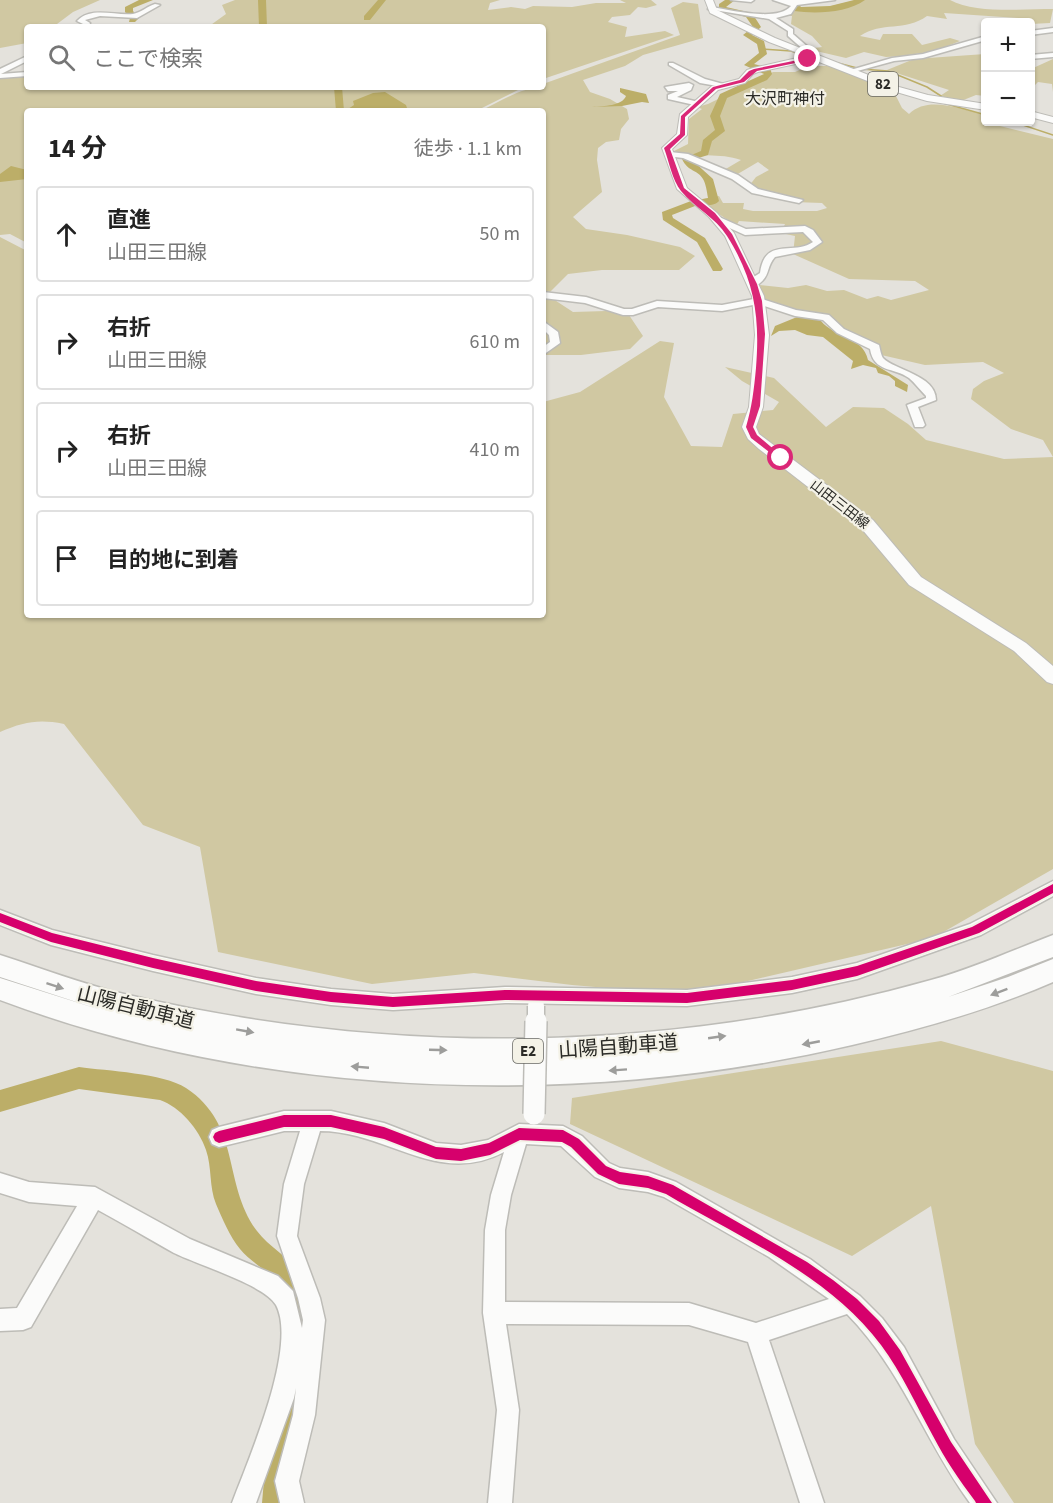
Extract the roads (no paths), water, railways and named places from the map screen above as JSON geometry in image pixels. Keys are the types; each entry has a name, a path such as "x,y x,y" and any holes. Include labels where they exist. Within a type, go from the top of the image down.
{"highway":[{"name":"山陽自動車道","path":"0,966 110,1003 187,1021 263,1034 346,1045 437,1051 519,1052 676,1043 816,1020 909,998 973,978 1053,946"},
{"name":"山陽自動車道","path":"0,989 99,1022 176,1040 258,1054 343,1065 436,1073 520,1074 683,1064 761,1053 918,1017 987,996 1053,970"}],"main road":[{"path":"710,4 753,31 816,59"},
{"path":"670,154 668,145 682,135 681,119 715,88 742,81 750,72 760,69 816,59"},
{"name":"82","path":"816,59 896,89 981,106"},
{"path":"1035,115 1053,120"},
{"name":"山田三田線","path":"670,154 682,189 717,219 730,235 754,284 759,301 762,334 756,406 749,427 753,436 867,524 915,581 1020,647 1053,677"}],"street":[{"path":"734,0 751,0"},
{"path":"776,0 813,3 832,0"},
{"path":"132,24 159,2"},
{"path":"86,24 87,22 80,21 100,14 137,16 159,2"},
{"path":"771,17 789,13 795,6 789,2"},
{"path":"710,4 771,17 805,37"},
{"path":"791,30 790,35 816,59"},
{"path":"1035,32 1053,30"},
{"path":"794,39 816,46"},
{"path":"850,71 894,59 924,56 981,39"},
{"path":"1035,57 1053,55"},
{"path":"0,74 24,60"},
{"path":"671,64 702,81 723,85"},
{"path":"0,74 24,74"},
{"path":"668,89 683,88 689,85 688,88 671,97 696,104"},
{"path":"670,154 685,156 735,177 754,191 799,200"},
{"path":"717,219 745,232 805,229 816,238 818,242 811,248 771,256 767,260 764,274 754,284"},
{"path":"546,295 586,300 614,311 629,312 657,304 722,308 759,301 795,313 826,316 828,322 875,347 877,358 883,363 912,375 931,395 931,400 912,405 919,425"},
{"path":"546,327 554,334 555,343 546,350"},
{"path":"0,917 51,936 153,963 256,986 331,998 393,1002 505,995 536,1001 687,998 792,985 857,971 918,952 975,930 1053,888"},
{"path":"500,1503 508,1410 494,1313 495,1230 501,1195 534,1114 536,1001"},
{"path":"219,1137 284,1121 313,1121 342,1124 384,1133 436,1153 461,1155 489,1149 527,1135 563,1136 575,1143 602,1170 619,1178 648,1182 669,1189 796,1260 848,1303 873,1325 910,1376 946,1447 985,1503"},
{"path":"292,1503 287,1481 304,1415 314,1320 309,1298 287,1236 294,1184 313,1121"},
{"path":"0,1183 29,1192 95,1197 183,1246 270,1284 285,1299 292,1331 283,1398 244,1503"},
{"path":"0,1320 23,1319 76,1224 95,1197"},
{"path":"494,1313 689,1314 756,1334 848,1303"},
{"path":"756,1334 812,1503"}],"waterway":[{"path":"132,20 135,18 129,12 129,7 149,0"},
{"path":"262,0 263,24"},
{"path":"367,18 382,0"},
{"path":"701,202 714,201 710,183 706,175 690,166 687,159 705,153 708,140 720,131 715,116 723,96 764,78 768,74 767,70 748,65 763,54 761,43 747,35 757,27 749,15 722,8 723,4 731,0"},
{"path":"782,0 794,2 797,9 813,10 830,9 861,0"},
{"path":"762,49 791,51 821,62"},
{"path":"830,61 861,69 888,71 927,87 941,96 943,103 981,114"},
{"path":"338,90 340,108"},
{"path":"1026,126 1053,135"},
{"path":"691,204 666,214 668,220 701,240 717,269"},
{"path":"0,1101 79,1078 160,1089 177,1095 201,1117 217,1147 226,1198 248,1240 284,1272 293,1285 298,1304 297,1332"},
{"path":"276,1503 280,1457 295,1395 296,1369"}],"district":[{"name":"大沢町神付","path":"785,98"}]}
